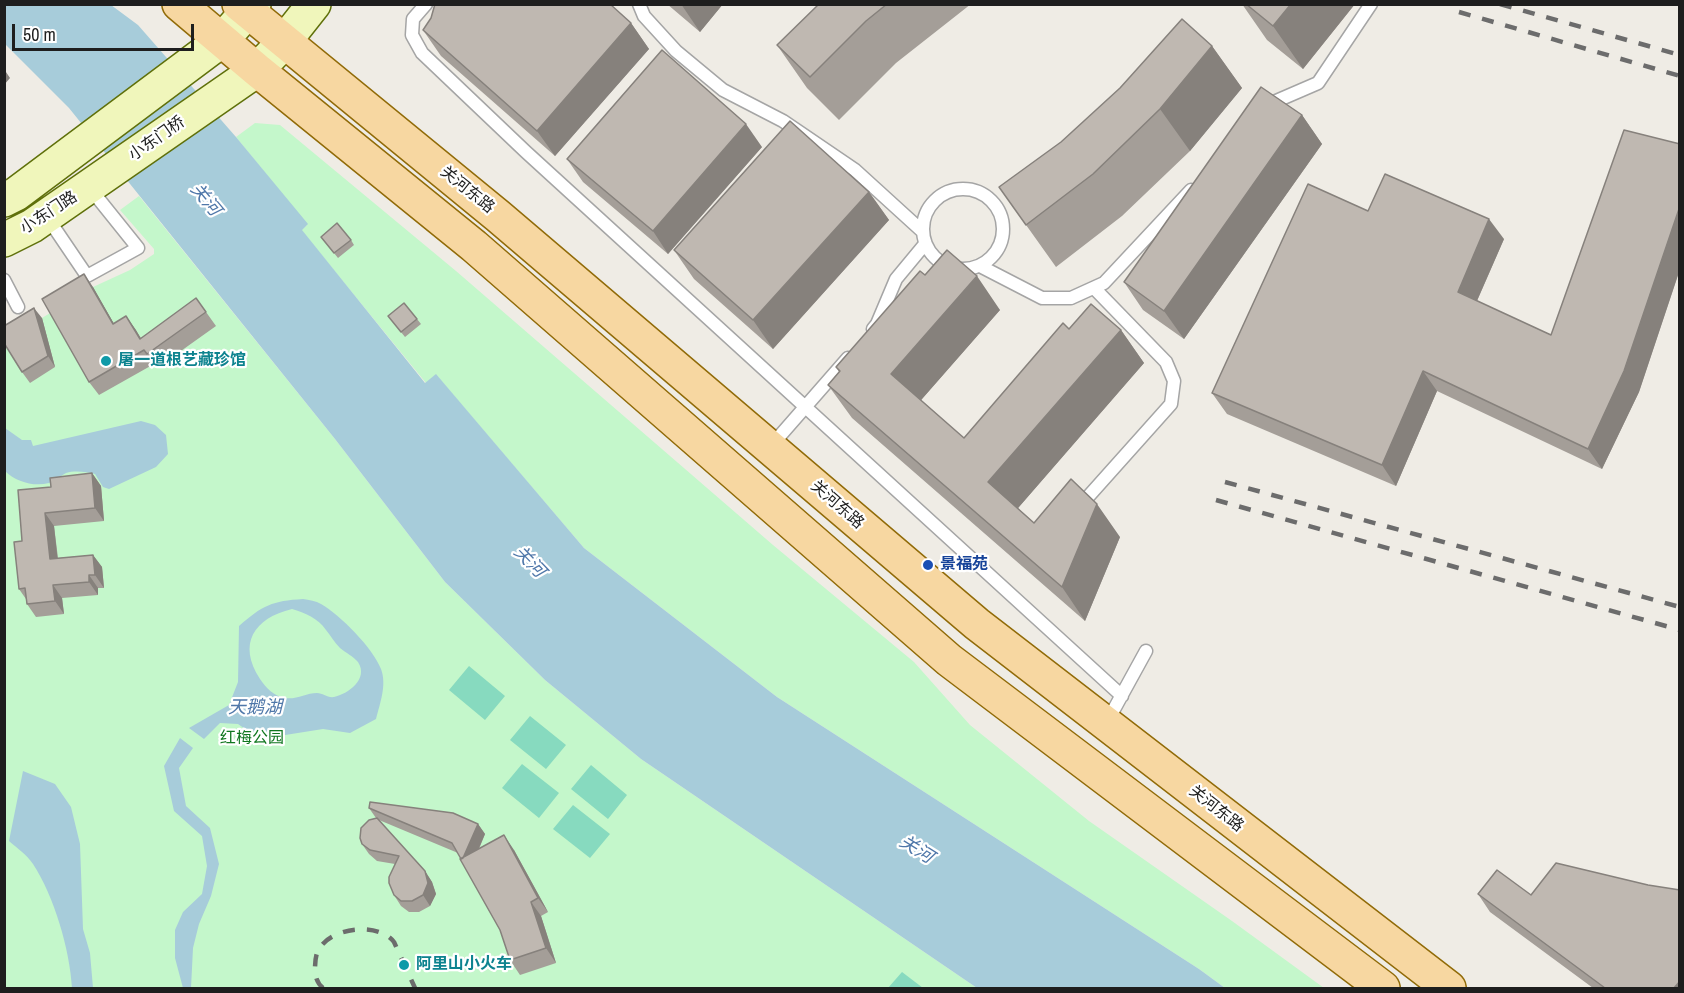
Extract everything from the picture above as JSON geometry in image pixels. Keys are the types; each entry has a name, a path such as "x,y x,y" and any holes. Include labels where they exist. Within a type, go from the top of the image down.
{"main road":[{"path":"179,4 474,246 949,660 1383,988"},
{"path":"257,70 284,42 314,4"},
{"path":"222,40 247,7"},
{"name":"关河东路","path":"247,7 284,42 498,216 977,624 1114,710 1449,988"},
{"name":"小东门路","path":"4,201 222,40"},
{"name":"小东门桥","path":"91,185 257,70"},
{"name":"小东门路","path":"4,240 46,216 91,185"}],"lane":[{"path":"426,4 412,19 412,35 422,53 526,152 806,406 1114,710 1146,651"},
{"path":"639,4 644,16 676,51 723,90 783,121 855,170 924,237 937,259 950,272 980,266 995,252 1003,233 1002,219 997,206 987,196 975,190 961,188 937,197 929,206 924,218 924,237 896,279 877,324 770,447"},
{"path":"1258,119 1274,102 1318,83 1371,4"},
{"path":"980,266 1042,298 1071,297 1094,288 1104,283 1201,179"},
{"path":"46,216 87,276 138,248 91,185"},
{"path":"4,280 18,307"},
{"path":"1087,498 1171,404 1174,381 1166,362 1094,288"},
{"path":"877,324 898,314"}],"green space":[{"path":"255,123 280,125 456,271 773,545 914,662 970,725 1089,821 1324,988 1225,988 777,697 584,548 436,375 426,383 301,230 307,225 236,137"},
{"name":"红梅公园","path":"139,196 335,439 445,582 545,680 641,759 977,988 5,988 4,341 93,287 130,270 154,254 154,249 120,210"},
{"path":"469,666 505,696 485,720 449,690"},
{"path":"530,716 566,745 546,769 510,740"},
{"path":"522,764 559,793 539,818 502,788"},
{"path":"591,765 627,795 608,819 571,789"},
{"path":"573,805 610,834 590,858 553,829"},
{"path":"902,972 923,988 888,988"}],"water":[{"name":"关河","path":"4,5 111,5 138,25 308,224 302,230 425,383 436,374 584,548 777,697 1225,988 977,988 641,759 545,680 445,582 335,439 69,108 5,44"},
{"path":"141,421 155,425 166,435 168,454 156,467 109,489 103,487 95,474 70,472 51,482 31,484 20,481 5,471 5,428 22,440 31,440 33,446"},
{"name":"天鹅湖","path":"303,599 321,604 364,642 383,675 382,694 376,719 350,733 323,729 260,739 238,724 220,723 204,739 189,728 229,705 238,682 239,626 268,605","holes":["292,609 311,616 319,622 340,648 358,662 361,674 351,689 334,697 317,693 285,698 271,691 260,679 250,655 253,634 268,619"]},
{"path":"180,738 193,748 179,768 186,806 210,828 219,864 211,896 199,924 193,948 191,988 183,988 175,958 175,930 183,912 202,894 207,866 202,836 174,811 164,766"},
{"path":"23,771 55,784 71,807 80,844 83,929 90,953 93,988 72,988 60,924 48,892 31,861 9,841"}],"building":[{"path":"435,4 610,4 631,23 537,131 423,30 431,18"},
{"path":"819,4 887,4 866,21 810,77 777,45"},
{"path":"1246,4 1291,4 1273,26"},
{"path":"1182,19 1212,46 1160,109 1093,174 1026,225 999,187 1061,142 1120,88"},
{"path":"662,50 746,124 653,231 567,159"},
{"path":"1261,87 1302,115 1164,311 1124,282"},
{"path":"790,121 869,192 753,320 674,250"},
{"path":"1624,130 1680,144 1680,206 1624,371 1588,449 1423,371 1382,465 1212,393 1308,184 1368,211 1385,174 1489,219 1458,292 1551,335"},
{"path":"337,223 351,240 334,253 321,237"},
{"path":"947,250 977,276 891,374 964,438 1063,323 1069,329 1091,304 1121,330 988,482 1034,523 1071,479 1097,504 1062,587 828,385 840,371 836,367 920,271 925,275"},
{"path":"84,274 113,324 126,316 140,339 196,298 206,312 147,354 144,350 89,382 42,299"},
{"path":"404,303 417,319 401,332 388,316"},
{"path":"34,308 48,356 22,372 4,343 4,326"},
{"path":"92,473 95,508 45,513 50,559 93,555 95,575 89,575 89,582 53,585 55,601 27,604 25,588 19,589 14,542 22,541 18,490 51,487 50,478"},
{"path":"370,802 453,813 478,824 461,859 452,843 369,808"},
{"path":"377,818 425,871 428,883 423,895 412,901 401,901 394,895 389,883 389,877 399,856 370,850 362,844 361,828 369,820"},
{"path":"504,835 538,898 531,902 546,948 510,960 500,930 460,859"},
{"path":"1556,863 1648,885 1680,890 1680,981 1674,988 1605,988 1478,894 1497,870 1531,895"}],"railway":[{"path":"1500,4 1680,55"},
{"path":"1459,12 1680,76"},
{"path":"1225,482 1680,607"},
{"path":"1216,500 1680,630"},
{"path":"323,988 315,972 316,955 323,944 331,937 342,933 365,929 387,935 394,942 415,988"}],"place":[{"name":"屠一道根艺藏珍馆","path":"106,361"},
{"name":"景福苑","path":"928,565"},
{"name":"阿里山小火车","path":"404,965"}]}
